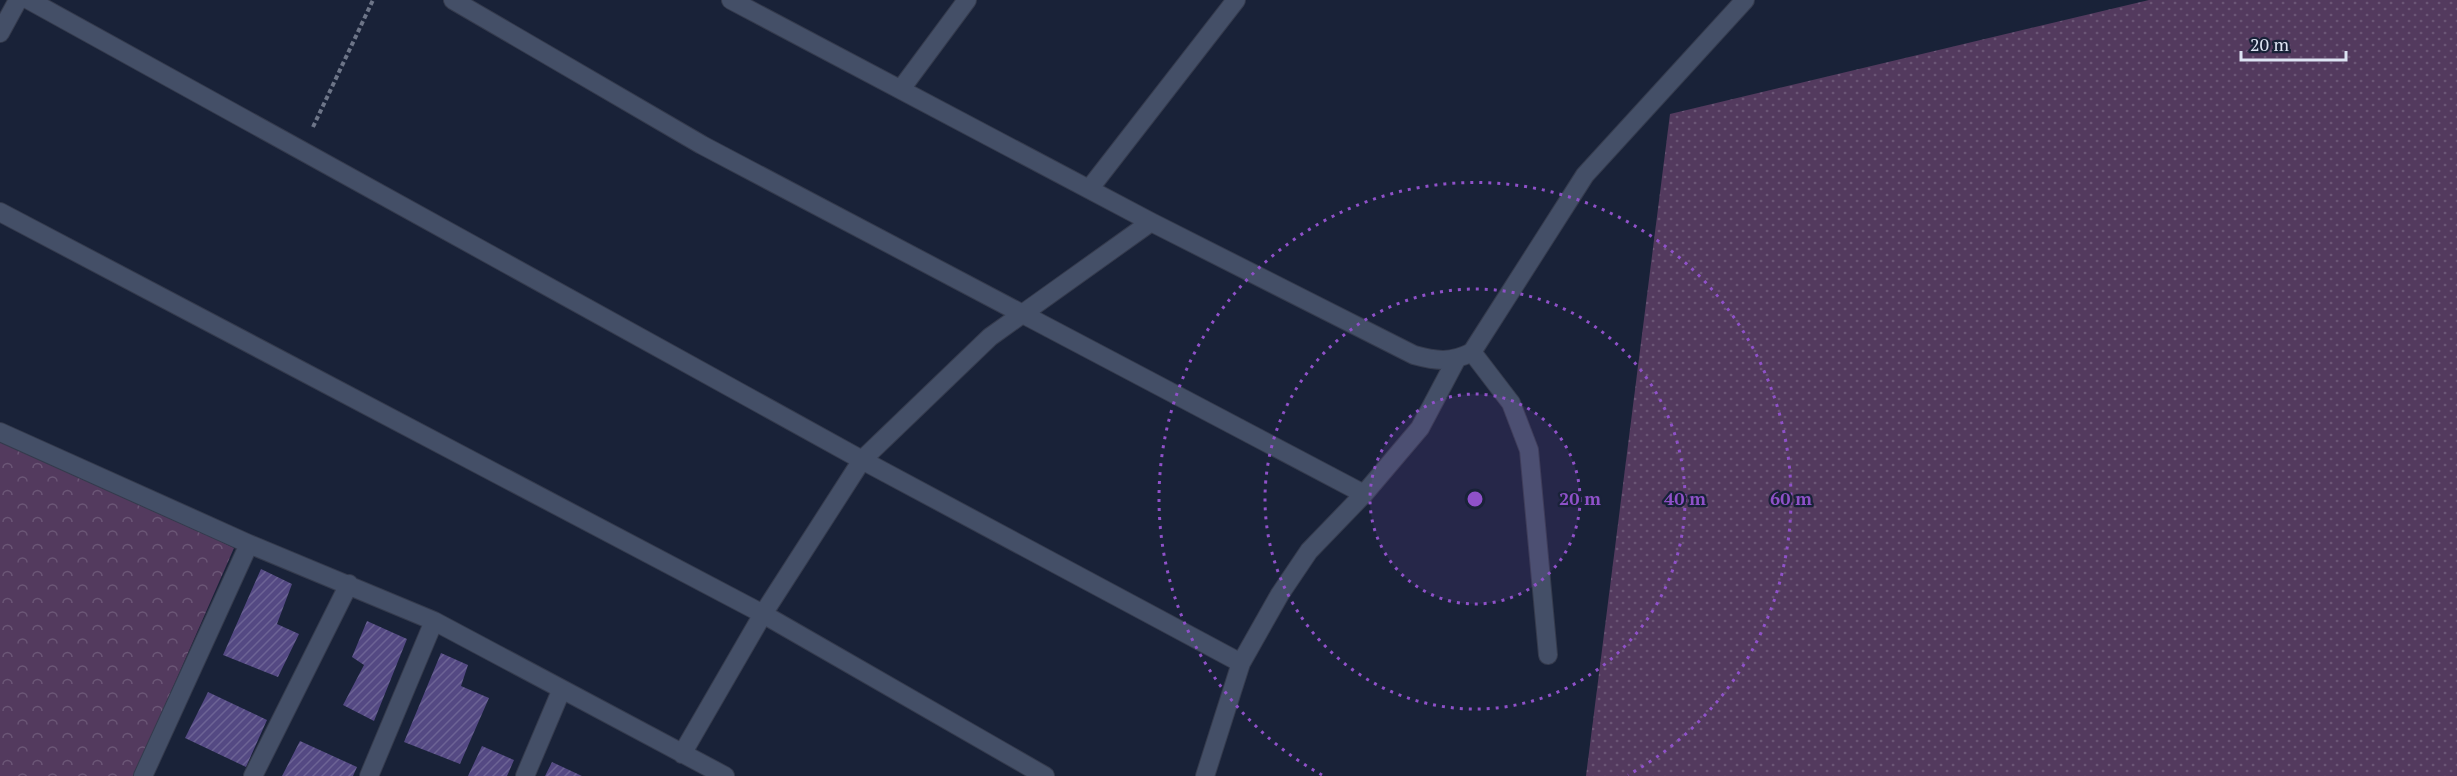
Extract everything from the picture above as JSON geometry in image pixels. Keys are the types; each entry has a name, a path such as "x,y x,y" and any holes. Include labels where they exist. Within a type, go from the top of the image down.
{"street":[{"path":"0,33 18,0"},
{"path":"29,0 862,460 1241,663"},
{"path":"453,0 702,145 1364,494"},
{"path":"731,0 1151,222 1413,355 1435,360 1456,360 1473,352 1585,175 1745,0"},
{"path":"901,89 967,0"},
{"path":"1090,188 1236,0"},
{"path":"0,212 763,614 1044,776"},
{"path":"682,754 763,614 862,460 990,337 1151,222"},
{"path":"1473,352 1511,403 1529,450 1548,655"},
{"path":"1205,776 1241,663 1280,594 1309,551 1364,494 1420,428 1456,360"},
{"path":"0,432 249,544 435,621 561,691 724,776"},
{"path":"142,776 249,544"},
{"path":"253,776 349,584"},
{"path":"369,776 435,621"},
{"path":"525,776 561,691"}],"path":[{"path":"301,151 373,0"}],"green space":[{"path":"2149,0 2457,0 2457,776 1586,776 1670,114"},
{"path":"0,432 234,548 134,776 0,776"}],"building":[{"path":"261,569 292,584 277,624 299,634 278,677 223,655"},
{"path":"367,621 407,639 374,721 343,705 364,665 352,657"},
{"path":"441,653 468,665 461,686 489,698 460,764 404,742"},
{"path":"208,692 267,720 246,767 185,738"},
{"path":"300,741 357,767 353,776 282,776"},
{"path":"482,746 514,760 507,776 468,776"},
{"path":"552,762 582,776 545,776"}]}
